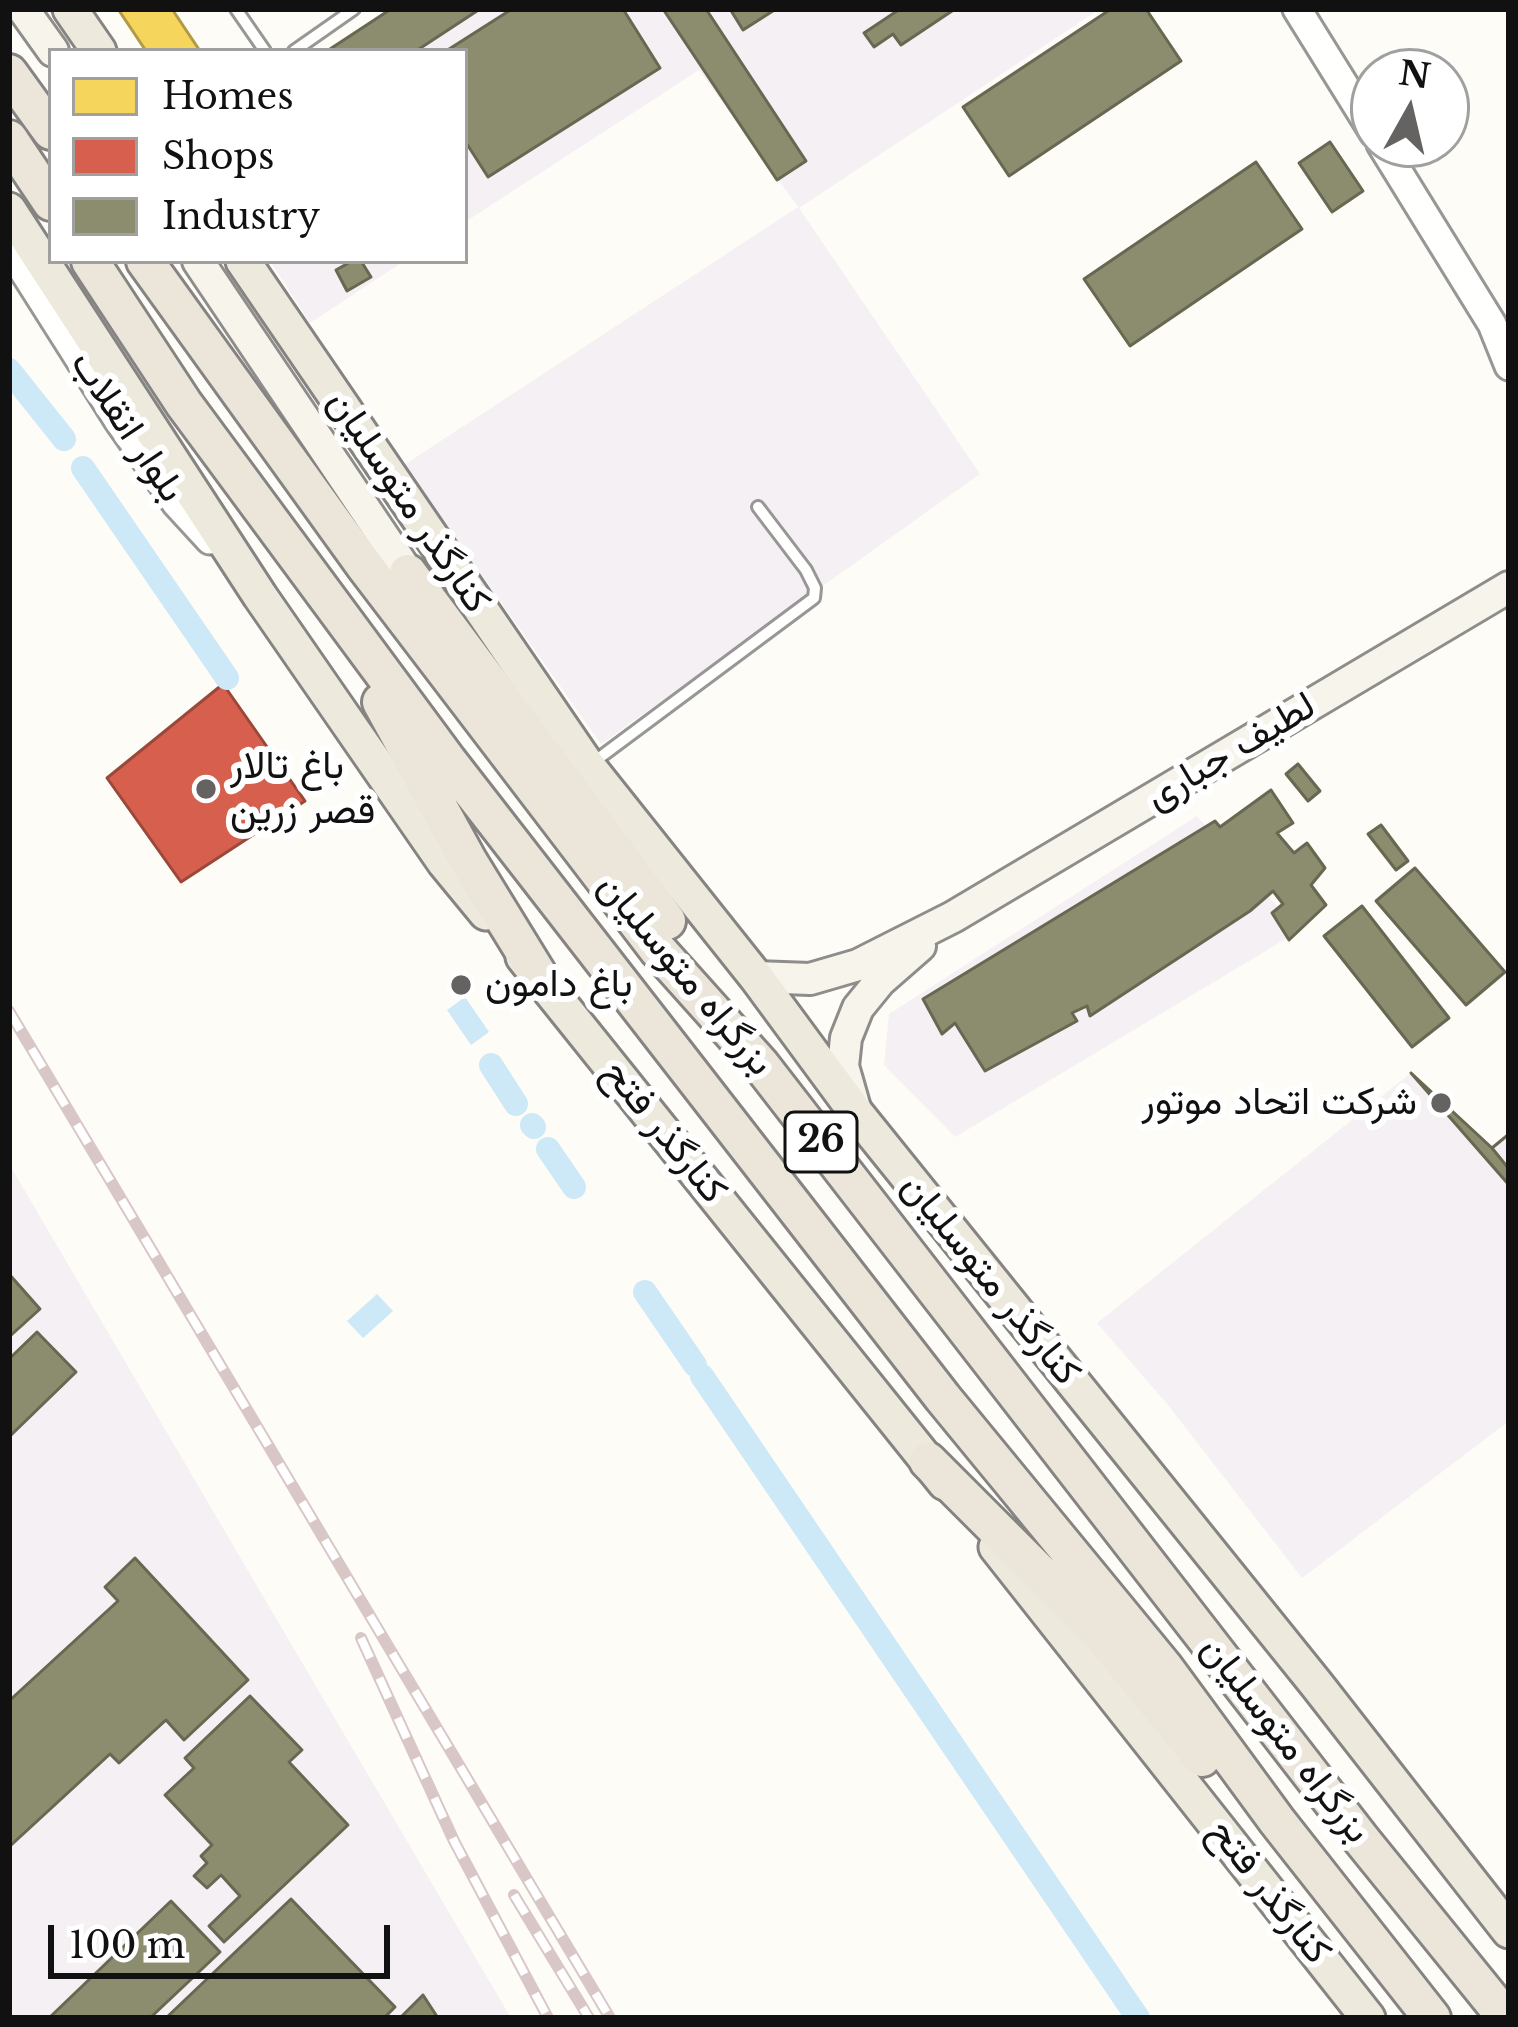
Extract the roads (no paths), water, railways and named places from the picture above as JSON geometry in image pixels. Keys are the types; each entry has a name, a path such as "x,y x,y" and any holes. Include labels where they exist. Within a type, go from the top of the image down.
{"highway":[{"path":"9,73 48,127"},
{"path":"9,139 48,198"},
{"name":"بزرگراه متوسلیان","path":"92,264 184,404 318,589 900,1343 1164,1667 1277,1821 1432,2018"},
{"name":"بزرگراه متوسلیان","path":"147,264 364,566 658,950 761,1065 1361,1839 1506,2018"},
{"path":"408,573 724,997 761,1065"},
{"path":"318,589 469,862 539,976"},
{"path":"928,1461 1099,1632 1205,1760 1277,1821"}],"main road":[{"path":"23,9 50,48"},
{"path":"70,9 97,48"},
{"name":"کنارگذر فتح","path":"9,209 260,596 443,862 928,1461 1368,2018"},
{"path":"201,264 408,573"},
{"name":"کنارگذر متوسلیان","path":"245,264 588,766 756,977 856,1114 1509,1931"},
{"name":"لطیف جباری","path":"953,917 1509,587"},
{"path":"756,977 810,979 858,965 953,917"},
{"path":"856,1114 843,1066 846,1038 858,1008 880,981 953,917"}],"street":[{"path":"1297,9 1350,95"},
{"path":"1396,168 1492,324 1509,366"},
{"name":"بلوار انقلاب","path":"9,248 176,503 260,596"}],"lane":[{"path":"236,9 264,48"},
{"path":"298,48 354,9"},
{"path":"588,766 814,598 814,584 806,570 758,507"}],"water":[{"path":"465,997 489,1032 471,1045 447,1010"},
{"path":"377,1294 393,1311 363,1338 347,1321"}],"waterway":[{"path":"9,370 64,439"},
{"path":"83,468 227,678"},
{"path":"491,1065 516,1104"},
{"path":"548,1149 574,1187"},
{"path":"645,1292 695,1365"},
{"path":"702,1376 1138,2018"}],"railway":[{"path":"9,1011 610,2018"},
{"path":"361,1638 454,1841 548,2018"},
{"path":"514,1895 589,2018"}],"place":[{"name":"باغ تالار قصر زرین","path":"206,789"},
{"name":"باغ دامون","path":"461,985"},
{"name":"شرکت اتحاد موتور","path":"1441,1103"}]}
